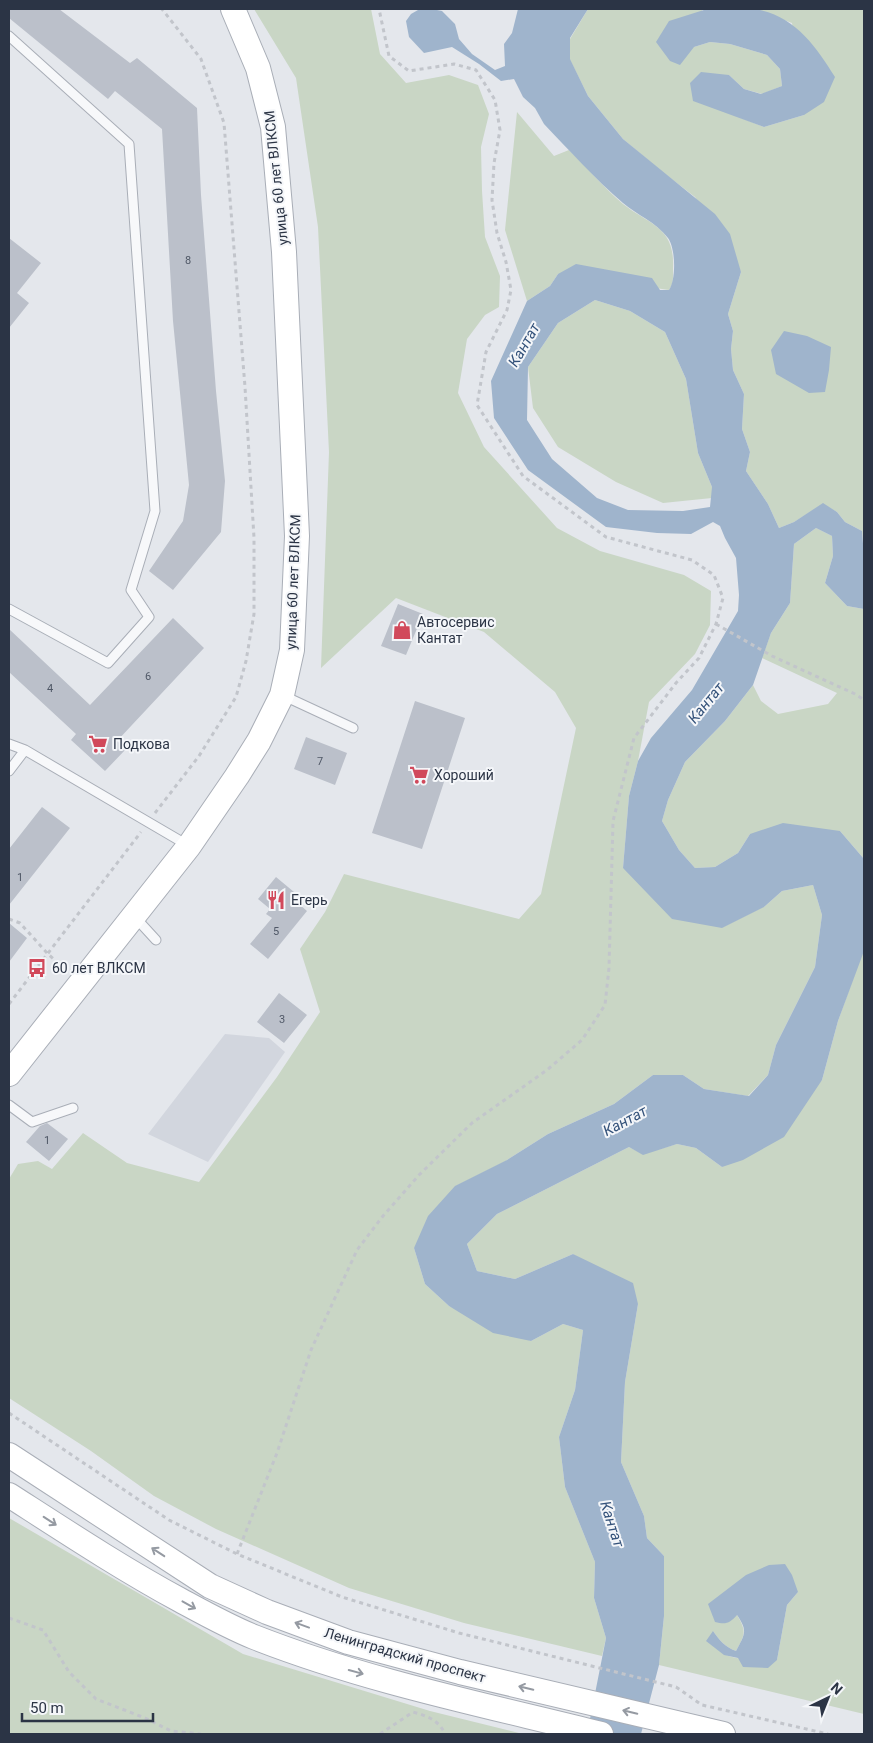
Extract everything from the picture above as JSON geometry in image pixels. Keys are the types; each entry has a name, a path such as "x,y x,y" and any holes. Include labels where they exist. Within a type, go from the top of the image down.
{"main road":[{"name":"улица 60 лет ВЛКСМ","path":"9,1074 189,846 259,741 282,695 292,650 297,536 284,252 273,127 258,68 233,9"},
{"name":"Ленинградский проспект","path":"9,1455 210,1586 267,1612 348,1642 460,1672 724,1734"},
{"name":"Ленинградский проспект","path":"9,1495 134,1575 253,1637 345,1669 452,1698 601,1734"}],"lane":[{"path":"9,36 129,144 156,510 131,590 149,616 108,663 9,609"},
{"path":"282,695 353,728"},
{"path":"9,744 25,750 189,846"},
{"path":"9,771 25,750"},
{"path":"134,916 156,940"},
{"path":"9,1105 32,1122 73,1108"}],"path":[{"path":"9,1004 199,756 236,697 246,661 254,614 254,538 246,387 224,123 201,59 162,9"},
{"path":"237,1554 277,1453 311,1350 357,1250 419,1175 472,1123 546,1070 582,1040 605,1005 609,968 613,821 634,738 676,683 699,658 716,624 723,598 714,575 692,560 606,537 523,476 477,405 486,352 507,310 511,290 506,262 497,233 492,200 494,163 500,130 495,100 476,70 454,64 409,72 389,56 379,9"},
{"path":"716,624 772,656 855,694 864,700"},
{"path":"9,1413 169,1520 237,1554 342,1597 459,1633 676,1687 702,1705 828,1734"},
{"path":"9,1618 43,1630 69,1672 96,1700 145,1718 171,1731 201,1734"},
{"path":"380,1734 414,1712 430,1718 442,1727 444,1734"}],"shaded area":[{"path":"225,1034 269,1038 285,1052 208,1162 148,1134"}],"green space":[{"path":"254,9 371,9 380,54 406,83 449,75 478,85 489,114 481,147 482,191 485,237 500,276 499,307 485,315 467,339 458,393 484,447 557,528 600,551 684,575 711,591 710,625 695,654 649,702 638,761 629,796 623,868 764,907 782,891 813,885 822,915 815,967 776,1045 768,1075 748,1096 704,1089 683,1075 653,1075 614,1104 548,1134 507,1160 414,1248 425,1284 449,1306 531,1341 563,1324 583,1330 575,1390 559,1437 565,1487 595,1562 594,1598 606,1638 602,1656 464,1623 349,1588 216,1529 154,1496 91,1451 9,1398 9,1179 18,1164 38,1161 52,1169 83,1133 127,1163 199,1182 277,1077 320,1012 300,949 325,912 344,874 519,919 541,894 576,728 555,692 484,632 396,598 321,668 329,452 318,227 296,78"},
{"path":"588,9 707,9 702,10 694,47 710,42 730,44 767,55 780,69 782,86 762,94 744,89 729,75 736,116 764,127 804,115 792,23 755,9 864,9 864,556 862,531 845,522 837,512 823,504 794,522 779,528 768,504 746,471 750,452 742,429 744,394 733,370 731,349 733,331 728,314 741,272 695,197 623,139 588,96 570,60 570,39"},
{"path":"517,112 554,156 569,150 616,198 659,228 665,235 673,254 673,280 669,290 558,274 550,286 527,301 505,230"},
{"path":"595,300 630,311 665,332 686,379 698,453 712,487 712,498 663,503 616,482 558,447 533,408 528,367 558,323"},
{"path":"816,528 832,536 833,556 825,583 847,606 864,609 864,859 840,831 750,834 738,853 715,867 695,868 679,850 662,821 668,800 685,762 725,721 753,685 761,701 778,714 828,704 837,693 762,658 771,633 790,603 794,544"},
{"path":"864,948 864,1714 659,1665 664,1616 664,1556 647,1538 644,1516 621,1462 625,1382 638,1304 573,1254 515,1279 477,1271 467,1244 497,1214 629,1147 643,1154 677,1144 696,1148 722,1167 822,1080 838,1021","holes":["798,1592 787,1605 777,1660 738,1658 724,1654 718,1648 713,1631 723,1643 736,1651 744,1633 737,1615"]},
{"path":"9,1518 243,1654 430,1711 523,1734 9,1734"}],"water":[{"name":"Кантат","path":"432,9 442,11 455,24 459,39 472,54 495,70 505,66 504,44 512,33 518,9 588,9 570,38 570,59 588,96 623,139 715,214 730,234 741,272 728,314 733,331 731,349 733,370 744,394 742,429 750,452 746,471 768,504 779,528 794,522 823,503 837,512 845,522 862,531 864,609 847,606 825,583 833,556 832,536 816,528 794,544 790,603 771,633 753,685 725,721 685,762 668,800 662,821 679,850 695,868 715,867 738,853 750,834 783,823 840,831 864,859 864,951 838,1021 822,1080 784,1137 743,1160 722,1167 696,1148 677,1144 643,1155 629,1147 497,1214 467,1244 477,1271 515,1279 573,1254 633,1283 638,1304 625,1382 621,1462 644,1516 647,1538 664,1556 664,1616 659,1665 641,1734 587,1734 606,1638 594,1598 595,1562 565,1487 559,1437 575,1390 583,1330 563,1324 531,1341 493,1333 449,1306 425,1284 414,1248 428,1216 455,1186 507,1160 548,1134 614,1104 653,1075 683,1075 704,1089 749,1096 768,1075 776,1045 815,967 822,915 813,885 782,891 764,907 722,928 672,919 623,868 629,796 638,761 651,738 692,690 738,611 739,595 736,558 720,526 713,522 691,534 657,533 606,527 528,470 494,418 491,381 527,301 550,286 558,274 576,264 652,278 660,290 669,290 674,272 673,249 663,232 613,194 544,124 535,108 523,97 514,79 501,81 452,47 424,53 409,37 406,21 411,14 418,10","holes":["595,300 630,311 665,332 686,379 698,453 712,487 710,507 683,511 628,510 597,498 552,459 527,420 528,367 558,323"]},
{"path":"707,9 754,9 780,17 792,25 811,43 835,77 824,102 804,115 764,127 693,101 690,83 701,72 729,75 744,89 761,94 782,86 780,69 767,55 730,44 710,42 694,47 680,65 670,61 656,42 669,21"},
{"path":"784,331 807,336 831,347 825,392 809,393 776,374 771,350"},
{"path":"785,1564 792,1575 798,1592 787,1605 777,1660 768,1668 743,1667 738,1658 724,1655 706,1641 713,1631 723,1643 736,1651 744,1633 743,1625 737,1615 728,1623 715,1622 708,1604 746,1575 769,1565"}],"building":[{"path":"9,9 59,9 130,63 137,58 197,108 201,195 225,481 221,532 173,590 149,571 183,521 189,485 173,321 162,129 115,91 108,99 9,18"},
{"path":"9,238 41,263 17,293 29,303 9,328"},
{"name":"Автосервис Кантат","path":"398,604 423,614 406,655 381,646"},
{"path":"173,618 204,648 117,741 126,749 105,771 71,740 76,734 9,672 9,629 90,705"},
{"name":"Хороший","path":"415,701 465,718 422,849 372,833"},
{"path":"306,737 347,753 335,785 294,769"},
{"path":"42,807 70,828 9,905 9,849"},
{"path":"276,877 294,892 291,897 307,911 268,959 250,944 272,918 266,914 270,909 258,899"},
{"path":"9,923 27,938 9,962"},
{"path":"279,993 307,1015 284,1043 257,1022"},
{"path":"47,1123 68,1139 49,1161 26,1142 40,1126"}],"place":[{"name":"Автосервис Кантат","path":"402,630"},
{"name":"Подкова","path":"98,744"},
{"name":"Хороший","path":"419,775"},
{"name":"Егерь","path":"276,900"},
{"name":"60 лет ВЛКСМ","path":"37,968"}]}
